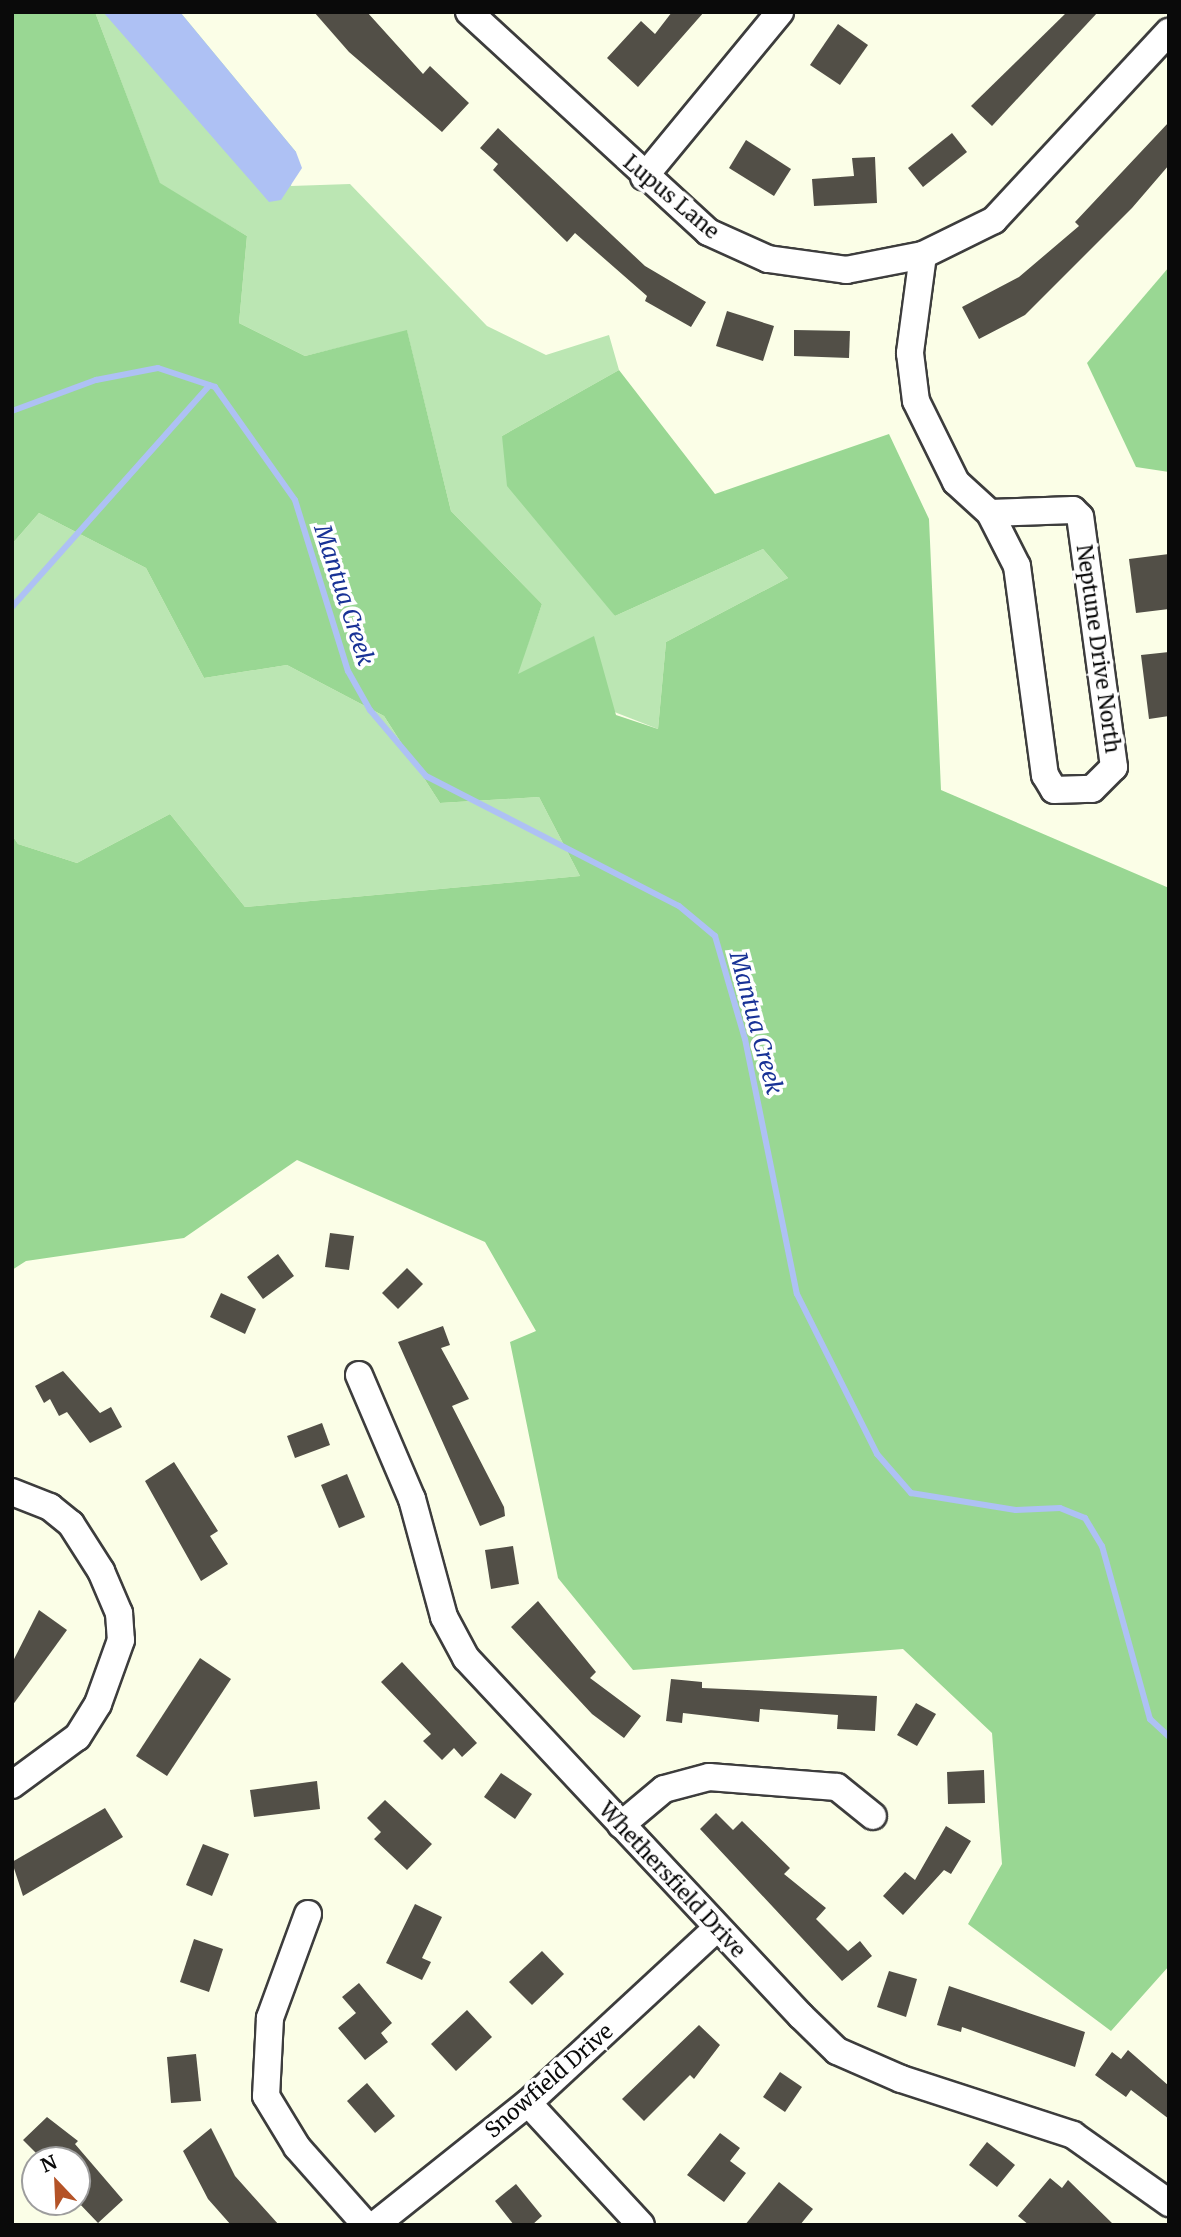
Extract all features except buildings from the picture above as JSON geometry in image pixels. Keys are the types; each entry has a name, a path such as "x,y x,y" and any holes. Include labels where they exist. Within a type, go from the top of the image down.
{"street":[{"name":"Lupus Lane","path":"469,12 644,177 708,232 768,259 846,270 923,255 994,220 1169,32"},
{"path":"644,177 780,12"},
{"name":"Neptune Drive North","path":"923,255 910,353 916,401 956,482 989,513 1017,566 1045,775 1055,790 1092,789 1114,767 1080,517 1073,510 989,513"},
{"name":"Whethersfield Drive","path":"359,1376 412,1499 443,1618 466,1658 716,1929 837,2051 901,2079 1073,2135 1169,2203"},
{"path":"12,1492 50,1507 71,1524 110,1592 121,1640 98,1704 77,1737 12,1786"},
{"path":"621,1825 664,1790 709,1777 837,1787 873,1816"},
{"path":"308,1914 270,2018 266,2096 297,2147 366,2225"},
{"name":"Snowfield Drive","path":"375,2225 528,2103 716,1929"},
{"path":"528,2103 641,2225"}],"green space":[{"path":"12,12 95,12 160,183 247,236 239,323 305,356 407,330 451,511 542,604 518,674 594,636 616,715 658,729 666,642 788,578 763,549 615,616 507,486 502,436 619,370 715,494 889,434 929,519 941,790 1169,888 1169,1966 1111,2031 968,1924 1002,1864 992,1733 903,1649 633,1670 558,1578 510,1342 536,1331 485,1242 297,1160 184,1238 26,1261 12,1270 12,835 18,844 77,863 170,814 245,907 580,876 539,797 440,803 384,716 287,665 204,678 146,568 39,513 12,544"},
{"path":"95,12 180,12 296,152 291,186 350,184 487,326 546,355 609,335 619,370 502,436 615,616 763,549 788,578 666,642 658,729 517,674 542,604 451,511 407,331 305,356 239,323 247,236 160,184"},
{"path":"1169,267 1169,472 1136,467 1087,363"},
{"path":"39,513 146,568 204,678 287,665 384,716 440,803 539,797 580,876 245,907 170,814 77,863 18,844 12,835 12,544"}],"water":[{"path":"103,12 180,12 296,152 302,168 281,200 269,202"}],"waterway":[{"name":"Mantua Creek","path":"12,411 96,380 158,368 215,387 295,500 348,671 370,710 426,776 679,906 715,936 745,1039 797,1294 877,1454 911,1493 1016,1510 1060,1508 1085,1518 1102,1546 1150,1719 1169,1737"},
{"path":"12,607 210,385"}]}
